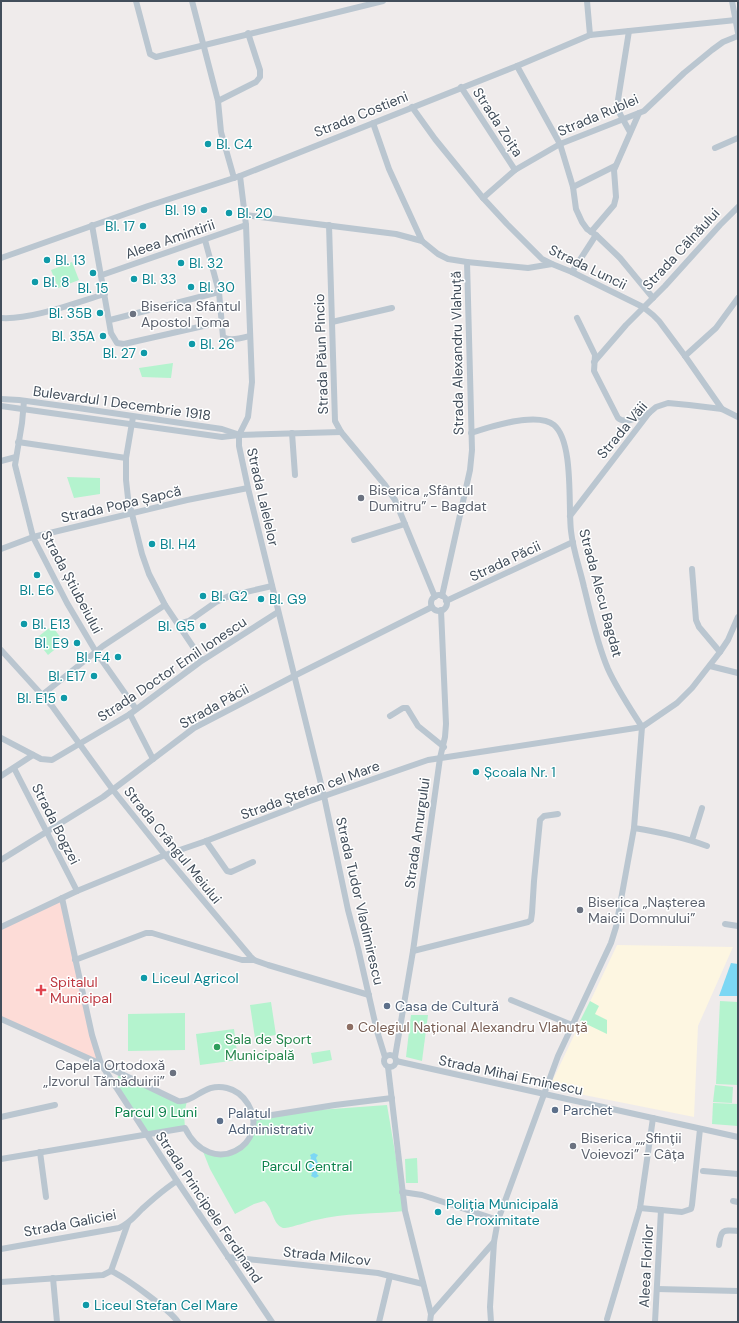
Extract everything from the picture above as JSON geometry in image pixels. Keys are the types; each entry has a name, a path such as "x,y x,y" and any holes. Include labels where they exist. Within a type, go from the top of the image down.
{"street":[{"path":"136,1 149,50 152,56 156,57 248,33 384,1"},
{"name":"Strada Lalelelor","path":"192,1 218,101 222,132 237,176 245,215 252,395 248,417 239,435 239,446 278,612 324,796"},
{"path":"587,1 590,35"},
{"path":"732,1 738,34"},
{"name":"Strada Costieni","path":"1,258 92,225 237,176 517,66 590,35 736,20"},
{"path":"629,31 618,100 623,119 630,132"},
{"path":"218,101 256,82 260,77 260,68 248,33"},
{"name":"Strada Rublei","path":"483,198 515,170 560,144 644,111 684,73 712,50 738,34"},
{"path":"517,66 560,144 573,187 574,201 579,216 593,233 620,258 653,298"},
{"name":"Strada Zoița","path":"461,87 515,170"},
{"name":"Strada Luncii","path":"412,107 435,139 483,198 542,259 643,307 653,315 685,356 722,409"},
{"path":"572,272 593,233 614,205 616,197 615,166 639,114"},
{"name":"Strada Alexandru Vlahuță","path":"373,123 389,168 422,241 438,254 448,259 467,262 472,450 470,470 444,599"},
{"path":"715,148 738,138"},
{"path":"573,187 615,166"},
{"name":"Strada Câlnăului","path":"594,362 626,325 738,207"},
{"path":"245,215 396,234 422,241"},
{"path":"92,225 113,337 117,343 124,344 221,322"},
{"name":"Aleea Amintirii","path":"102,276 246,225"},
{"name":"Strada Păun Pincio","path":"329,226 336,423 341,432 385,485 395,500 435,597"},
{"path":"205,240 219,292 223,337 225,339 232,339 250,336"},
{"path":"467,262 528,268 552,264"},
{"path":"110,320 219,292"},
{"path":"1,318 27,316 56,310 104,294"},
{"path":"685,356 716,328 738,298"},
{"path":"332,322 392,308"},
{"path":"577,318 594,355 594,372 618,418 627,421 649,413"},
{"name":"Bulevardul 1 Decembrie 1918","path":"1,399 222,437 239,435 341,432"},
{"name":"Strada Văii","path":"570,516 649,413 656,407 668,403 689,405 722,409 738,416"},
{"name":"Bulevardul 1 Decembrie 1918","path":"1,406 24,404"},
{"name":"Strada Știubeiului","path":"24,404 15,465 16,474 33,537 67,603 96,652 136,709"},
{"name":"Strada Alecu Bagdat","path":"471,433 508,422 535,420 547,421 553,424 562,437 567,458 573,542 595,631 606,665 642,727"},
{"path":"133,421 126,458 126,480 132,514 145,564 165,605 202,660"},
{"path":"292,433 295,475"},
{"path":"18,442 126,458"},
{"path":"1,461 16,457"},
{"name":"Strada Popa Șapcă","path":"1,549 33,537 186,500 248,488"},
{"path":"354,540 405,524"},
{"name":"Strada Păcii","path":"444,599 573,542"},
{"path":"692,569 697,624 720,652"},
{"path":"178,624 189,621 222,599 272,586"},
{"path":"435,597 444,599 446,607 436,611 432,608 431,602 435,597"},
{"path":"42,695 96,652 165,605"},
{"name":"Strada Păcii","path":"1,860 113,790 194,728 294,676 432,608"},
{"name":"Strada Amurgului","path":"395,1059 413,951 440,758 444,747 446,724 441,610"},
{"name":"Strada Doctor Emil Ionescu","path":"1,738 41,759 52,760 130,714 202,660 278,612"},
{"path":"491,1322 490,1308 494,1242 498,1220 558,1056 614,934 634,828 642,727 677,703 692,688 728,640 738,617"},
{"name":"Strada Crângul Meiului","path":"1,650 63,720 113,790 164,855 254,960 369,995"},
{"path":"710,666 738,673"},
{"path":"390,716 403,708 407,708 418,726 444,747"},
{"path":"130,714 154,759"},
{"name":"Strada Ștefan cel Mare","path":"1,927 77,891 164,855 206,841 324,796 428,760 642,727"},
{"path":"1,776 33,755"},
{"name":"Strada Bogzei","path":"14,768 77,891"},
{"name":"Strada Tudor Vladimirescu","path":"324,796 348,910 385,1057 384,1063 388,1067 402,1192 407,1222 431,1314"},
{"path":"692,840 702,808"},
{"path":"413,951 531,920 540,820 544,816 558,814"},
{"path":"634,828 664,833 692,840 706,846"},
{"path":"206,841 227,871 231,872 253,862"},
{"name":"Strada Principele Ferdinand","path":"62,898 93,1040 101,1064 177,1181 272,1322"},
{"path":"725,924 738,926"},
{"path":"75,960 146,933 152,933 242,960 254,960"},
{"path":"511,1000 572,1025"},
{"path":"1,1019 101,1064 178,1101 187,1100 209,1088 220,1087 230,1089 244,1098 250,1107 253,1118 252,1130 247,1140 235,1152 224,1155 213,1154 198,1146 191,1138 186,1128 1,1159"},
{"path":"385,1057 390,1055 395,1059 394,1066 388,1067"},
{"name":"Strada Mihai Eminescu","path":"395,1059 543,1095 738,1137"},
{"path":"253,1118 320,1107 392,1098"},
{"path":"1,1117 55,1105"},
{"path":"607,1319 640,1208 653,1118"},
{"path":"640,1208 682,1212 690,1209 692,1205 700,1129"},
{"path":"40,1152 46,1197"},
{"path":"703,1171 738,1174"},
{"name":"Strada Galiciei","path":"1,1249 120,1228 128,1223 165,1189 177,1181"},
{"path":"402,1192 422,1195 498,1220"},
{"name":"Aleea Florilor","path":"655,1322 658,1289 661,1210"},
{"path":"1,1282 103,1275 111,1271 128,1223"},
{"path":"719,1245 722,1232 725,1230 738,1231"},
{"path":"430,1322 431,1314 494,1242"},
{"name":"Strada Milcov","path":"228,1257 362,1271 423,1284"},
{"path":"111,1271 125,1279 166,1310 178,1322"},
{"path":"379,1322 390,1276"},
{"path":"53,1278 57,1322"},
{"path":"658,1289 738,1291"}],"shaded area":[{"name":"Spitalul Municipal","path":"62,898 101,1064 1,1019 1,924"},
{"path":"617,945 733,947 698,1026 694,1117 549,1088"}],"green space":[{"path":"72,262 79,280 58,288 51,270"},
{"path":"173,363 171,378 142,377 139,368"},
{"path":"67,477 100,478 100,494 74,498"},
{"path":"52,626 64,642 48,655 35,639"},
{"path":"590,1001 599,1006 595,1014 607,1020 607,1034 580,1021"},
{"path":"720,1001 738,1002 738,1085 716,1084"},
{"path":"271,1002 276,1035 255,1038 250,1005"},
{"path":"185,1013 185,1050 128,1051 128,1014"},
{"path":"411,1015 428,1015 422,1061 406,1057"},
{"name":"Sala de Sport Municipală","path":"234,1029 238,1060 200,1065 196,1034"},
{"path":"330,1050 332,1060 313,1064 311,1053"},
{"name":"Parcul 9 Luni","path":"119,1074 178,1101 187,1101 184,1114 185,1128 146,1134 114,1086"},
{"path":"715,1085 733,1087 732,1103 713,1102"},
{"path":"713,1103 738,1104 738,1126 712,1124"},
{"name":"Parcul Central","path":"387,1105 405,1211 338,1216 285,1228 279,1226 269,1207 264,1201 254,1204 235,1214 210,1169 202,1149 224,1155 247,1140 253,1118 277,1113"},
{"path":"417,1158 418,1183 406,1183 405,1159"}],"water":[{"path":"731,963 738,964 738,996 719,996"},
{"path":"314,1153 318,1155 316,1158 319,1166 317,1174 319,1176 315,1178 311,1176 312,1174 309,1166 310,1155"}],"place":[{"name":"Bl. C4","path":"208,144"},
{"name":"Bl. 19","path":"204,210"},
{"name":"Bl. 20","path":"229,213"},
{"name":"Bl. 17","path":"143,226"},
{"name":"Bl. 13","path":"47,260"},
{"name":"Bl. 32","path":"181,263"},
{"name":"Bl. 15","path":"93,273"},
{"name":"Bl. 33","path":"134,279"},
{"name":"Bl. 8","path":"35,282"},
{"name":"Bl. 30","path":"191,287"},
{"name":"Bl. 35B","path":"100,313"},
{"name":"Biserica Sfântul Apostol Toma","path":"133,314"},
{"name":"Bl. 35A","path":"103,336"},
{"name":"Bl. 26","path":"192,344"},
{"name":"Bl. 27","path":"144,353"},
{"name":"Biserica „Sfântul Dumitru” - Bagdat","path":"361,498"},
{"name":"Bl. H4","path":"152,544"},
{"name":"Bl. E6","path":"37,575"},
{"name":"Bl. G2","path":"203,596"},
{"name":"Bl. G9","path":"261,599"},
{"name":"Bl. E13","path":"24,624"},
{"name":"Bl. G5","path":"203,626"},
{"name":"Bl. E9","path":"77,643"},
{"name":"Bl. F4","path":"118,657"},
{"name":"Bl. E17","path":"94,676"},
{"name":"Bl. E15","path":"64,698"},
{"name":"Școala Nr. 1","path":"476,772"},
{"name":"Biserica „Nașterea Maicii Domnului”","path":"580,910"},
{"name":"Liceul Agricol","path":"144,978"},
{"name":"Spitalul Municipal","path":"41,990"},
{"name":"Casa de Cultură","path":"387,1006"},
{"name":"Colegiul Național Alexandru Vlahuță","path":"350,1027"},
{"name":"Sala de Sport Municipală","path":"217,1047"},
{"name":"Capela Ortodoxă „Izvorul Tămăduirii”","path":"173,1073"},
{"name":"Parchet","path":"555,1110"},
{"name":"Palatul Administrativ","path":"220,1121"},
{"name":"Biserica „„Sfinții Voievozi” - Câța","path":"573,1146"},
{"name":"Poliția Municipală de Proximitate","path":"438,1212"},
{"name":"Liceul Stefan Cel Mare","path":"86,1305"}]}
